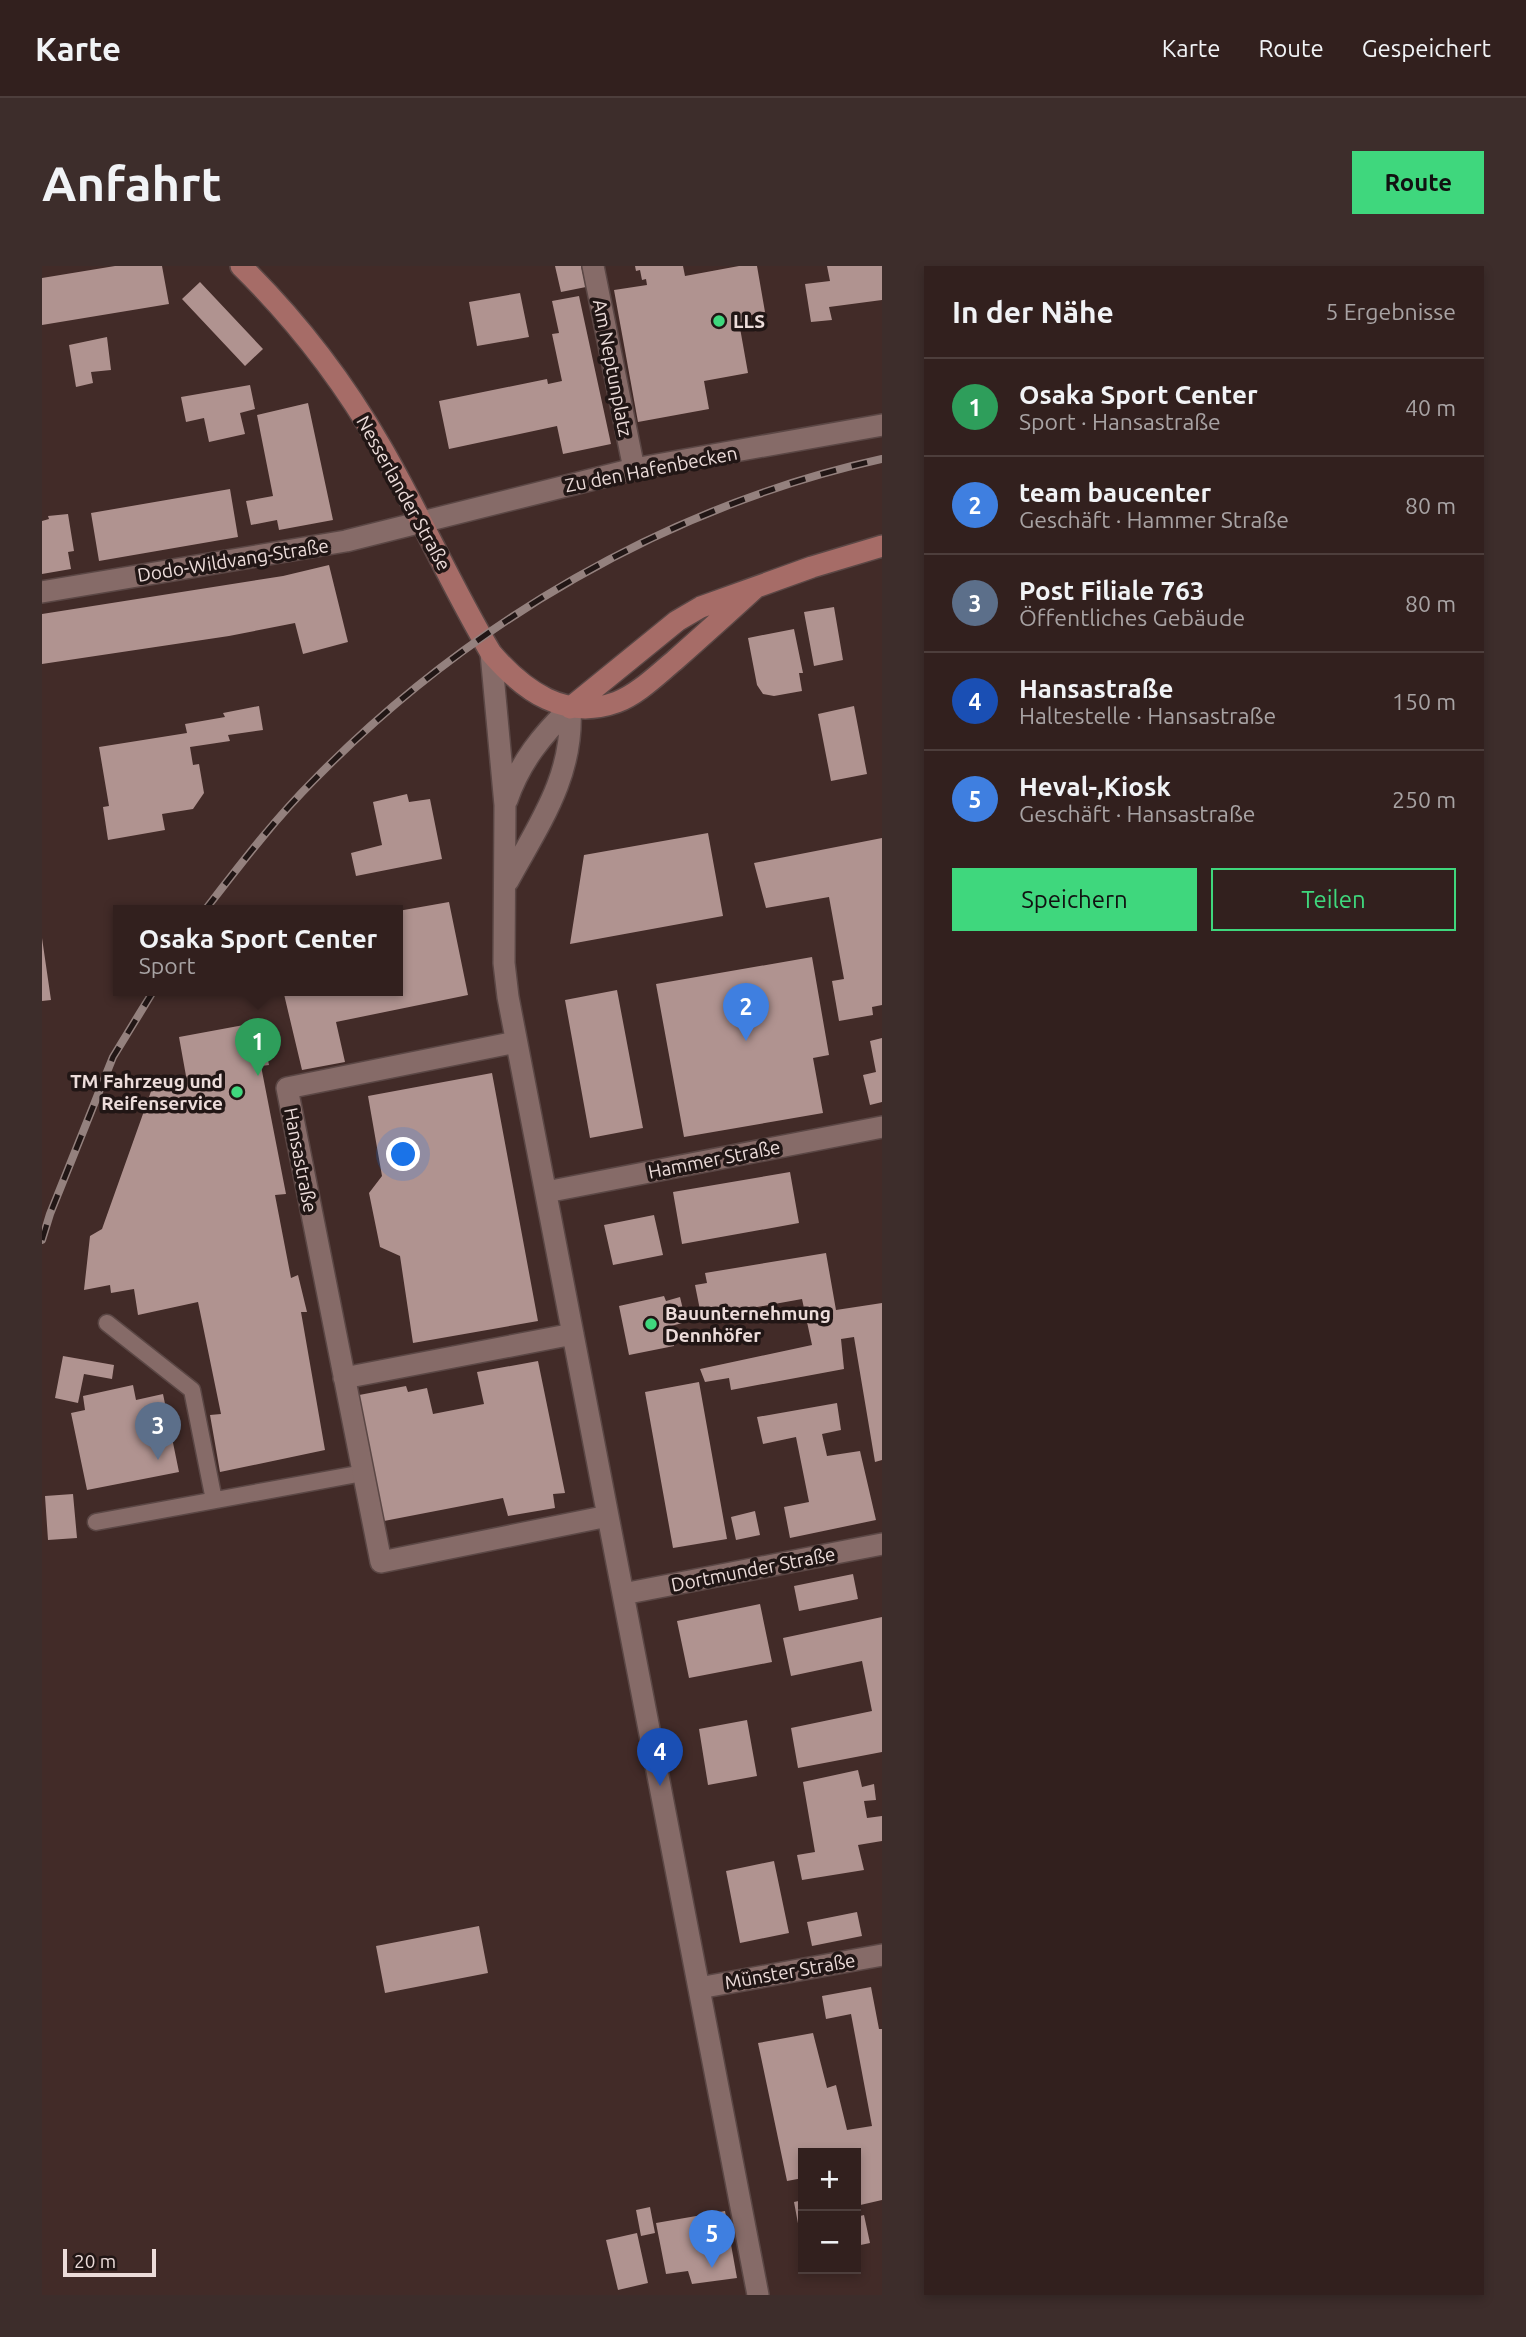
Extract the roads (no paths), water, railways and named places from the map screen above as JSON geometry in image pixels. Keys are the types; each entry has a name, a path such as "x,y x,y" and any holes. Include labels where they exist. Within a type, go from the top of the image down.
{"main road":[{"name":"Nesserlander Straße","path":"241,266 308,341 352,399 422,522 491,653 511,676 528,689 548,701 570,708 596,708 626,697 652,679 754,589"},
{"name":"Nesserlander Straße","path":"570,708 677,621 701,607 812,567 882,546"}],"street":[{"name":"Am Neptunplatz","path":"593,266 634,469"},
{"name":"Zu den Hafenbecken","path":"422,522 634,469 882,425"},
{"name":"Dodo-Wildvang-Straße","path":"42,592 318,546 422,522"},
{"path":"491,653 505,805 507,883 504,963 516,1042 758,2295"},
{"path":"505,805 517,772 529,754 547,730 570,708"},
{"path":"507,883 551,801 564,770 572,734 570,708"},
{"name":"Hansastraße","path":"516,1042 287,1088 381,1562 608,1516"},
{"name":"Hammer Straße","path":"546,1192 882,1127"},
{"path":"344,1378 573,1334"},
{"name":"Dortmunder Straße","path":"623,1594 882,1544"},
{"name":"Münster Straße","path":"699,1988 882,1955"}],"lane":[{"path":"107,1324 192,1390 214,1500"},
{"path":"96,1522 363,1473"}],"railway":[{"path":"209,905 271,827 314,780 374,723 437,670 505,622 575,578 648,540 724,507 802,480 882,459"},
{"path":"42,1240 113,1057 150,996"}],"place":[{"name":"LLS","path":"719,321"},
{"name":"team baucenter","path":"746,1041"},
{"name":"Osaka Sport Center","path":"258,1076"},
{"name":"TM Fahrzeug und Reifenservice","path":"237,1092"},
{"name":"Bauunternehmung Dennhöfer","path":"651,1324"},
{"name":"Post Filiale 763","path":"158,1460"},
{"name":"Hansastraße","path":"660,1786"},
{"name":"Heval-,Kiosk","path":"712,2268"}]}
